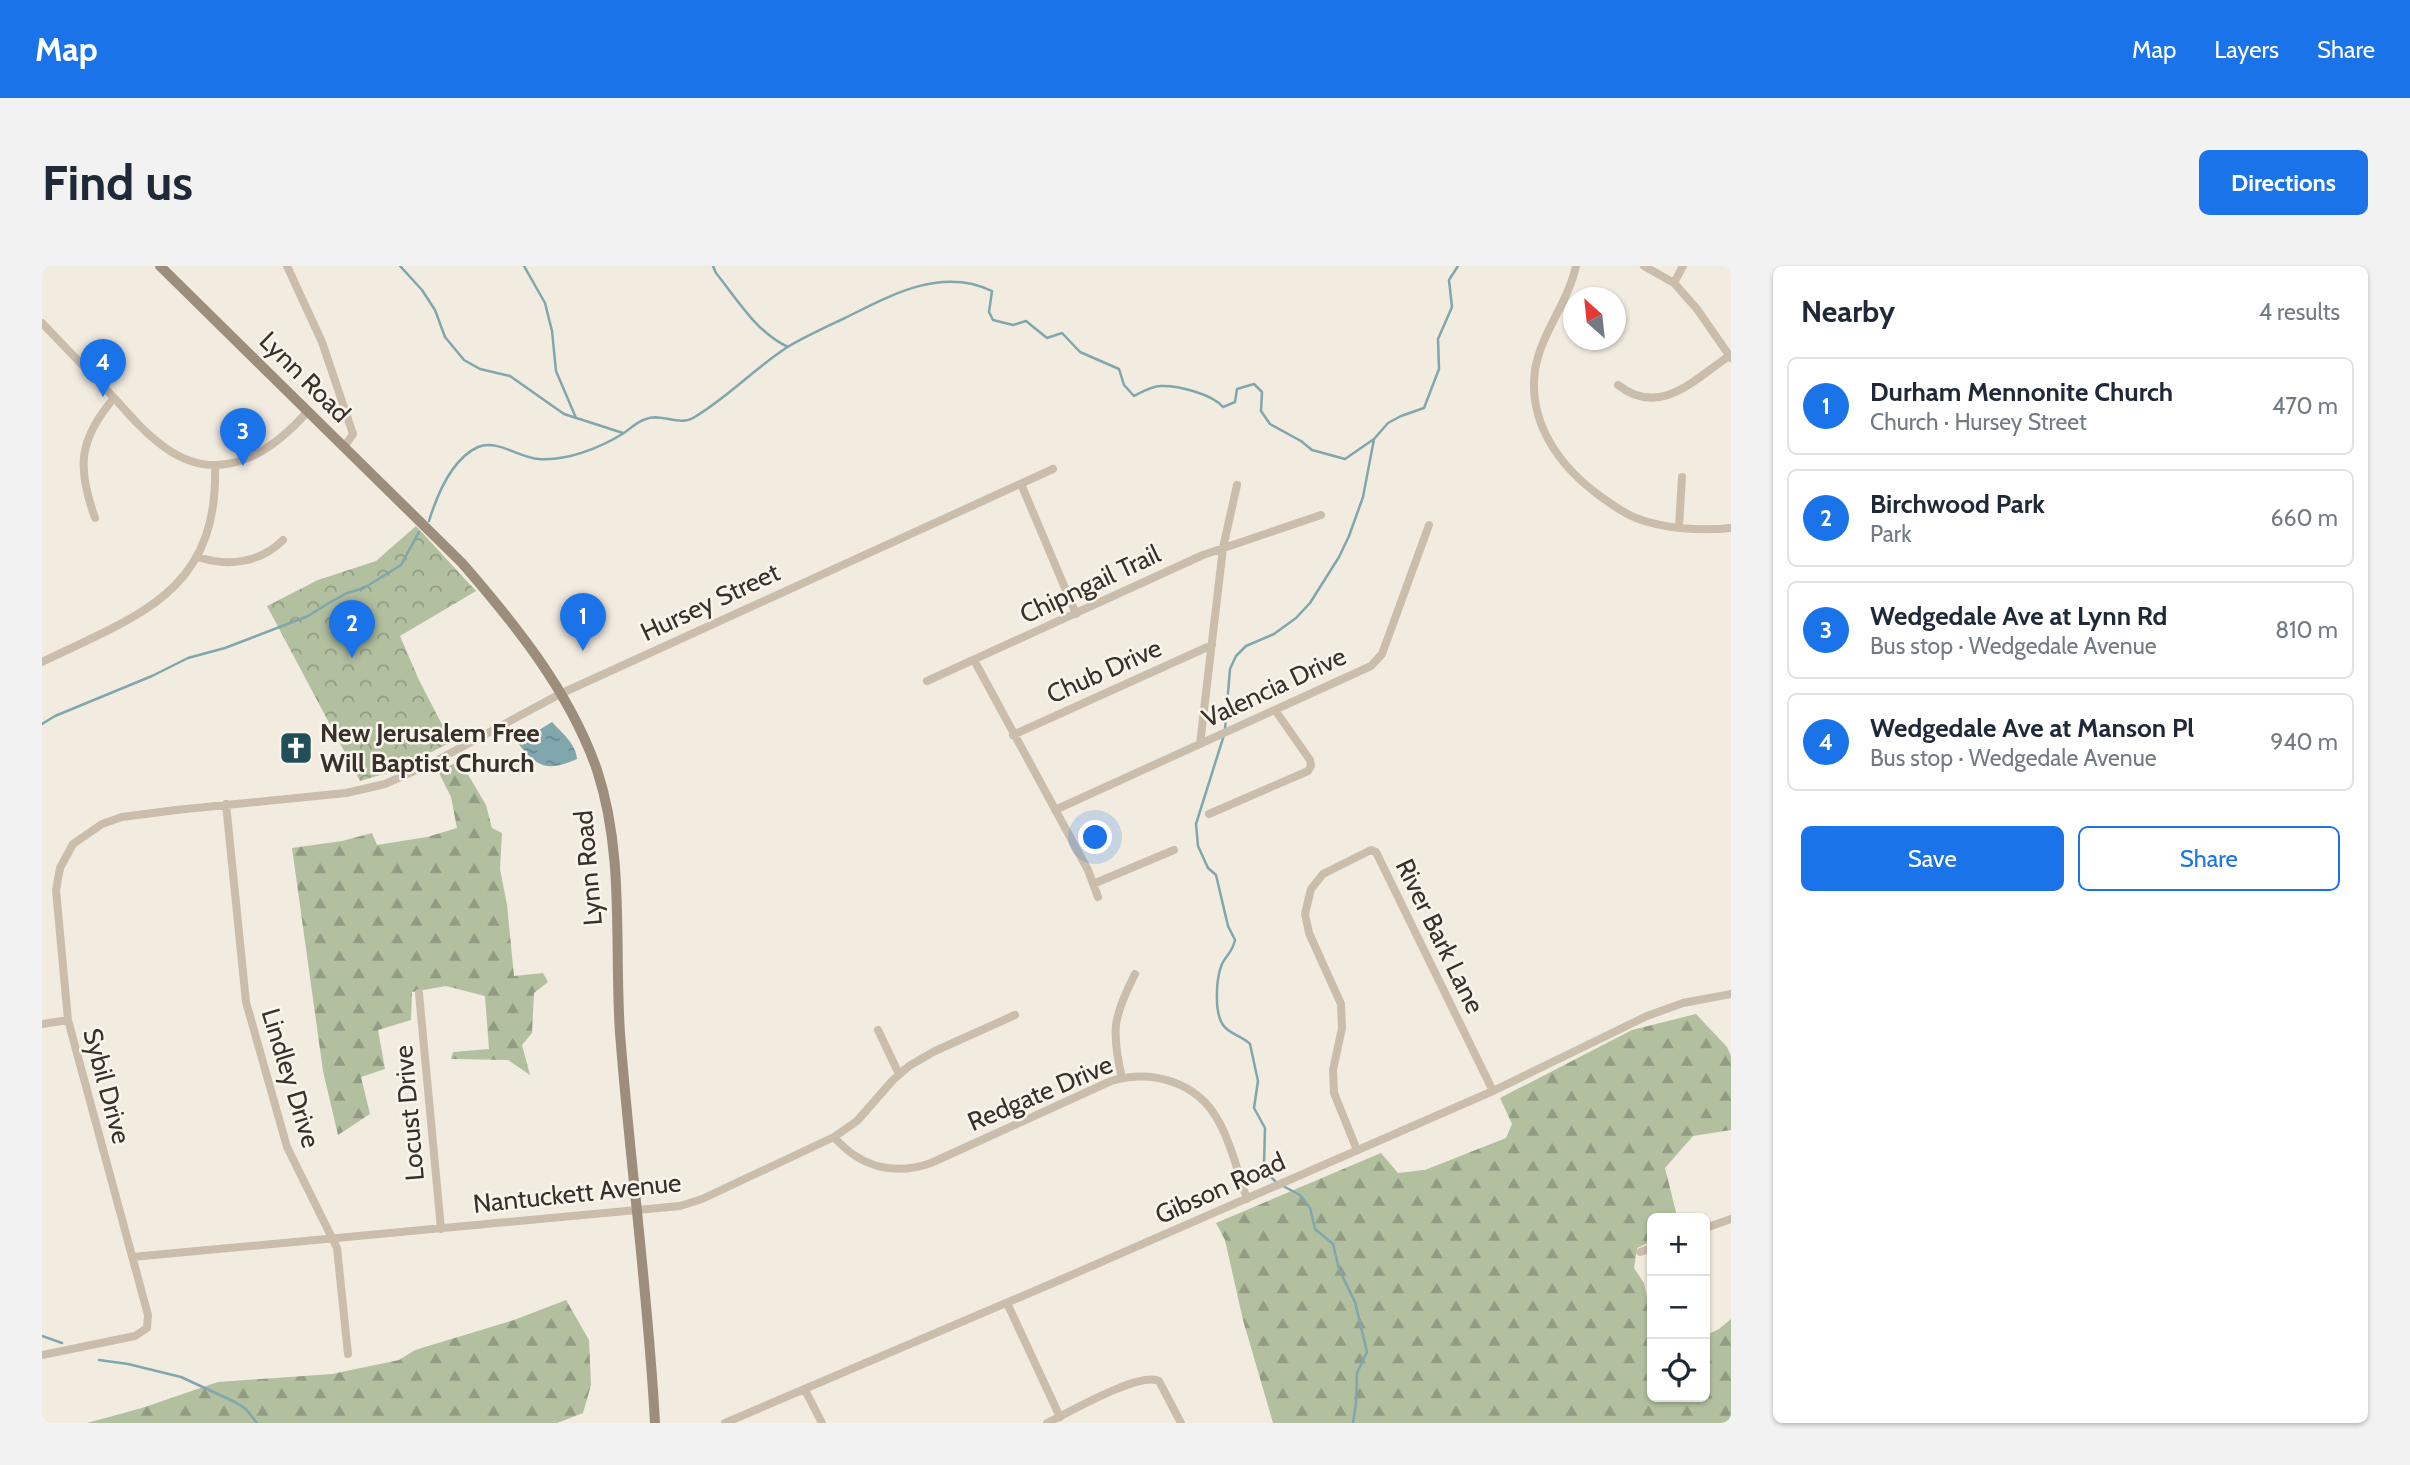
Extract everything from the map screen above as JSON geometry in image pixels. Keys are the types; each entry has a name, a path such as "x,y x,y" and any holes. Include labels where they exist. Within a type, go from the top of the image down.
{"street":[{"name":"Lynn Road","path":"160,266 475,578 527,643 560,694 596,767 611,827 615,864 620,1031 655,1423"},
{"path":"287,266 314,323 344,405 353,434 344,447"},
{"path":"1576,266 1566,298 1543,344 1534,380 1535,402 1543,430 1554,452 1567,469 1605,500 1633,517 1679,527 1731,528"},
{"path":"1618,385 1630,394 1640,397 1666,396 1676,393 1730,357 1704,318 1674,282 1644,266"},
{"path":"1674,282 1683,266"},
{"path":"42,323 143,428 171,452 197,462 215,465 251,459 281,438 308,411"},
{"path":"95,518 85,490 83,457 90,433 101,413 114,398"},
{"path":"42,663 154,606 178,584 198,556 214,505 215,465"},
{"name":"Hursey Street","path":"68,852 84,835 110,821 226,804 346,793 385,785 434,762 560,694 1053,469"},
{"path":"1679,527 1682,477"},
{"path":"1021,484 1076,614"},
{"path":"1200,744 1223,548 1237,485"},
{"name":"Chipngail Trail","path":"927,681 1203,555 1321,514"},
{"name":"Valencia Drive","path":"1055,810 1371,666 1382,654 1429,525"},
{"path":"198,556 223,562 249,561 270,551 283,540"},
{"name":"Chub Drive","path":"1013,735 1212,645"},
{"path":"974,660 1055,810 1098,897"},
{"path":"1209,814 1308,771 1310,760 1275,710"},
{"name":"Lindley Drive","path":"226,804 243,980 250,1020 287,1147 302,1181 334,1239 348,1354"},
{"path":"1093,884 1174,850"},
{"name":"River Bark Lane","path":"1357,1150 1334,1093 1334,1070 1342,1028 1341,1004 1309,933 1305,914 1311,889 1324,874 1371,850 1376,852 1493,1091"},
{"name":"Sybil Drive","path":"42,1356 135,1336 147,1328 148,1315 68,1020 56,890 60,868 68,852"},
{"path":"1122,1078 1115,1048 1115,1022 1135,974"},
{"name":"Locust Drive","path":"419,993 441,1229"},
{"name":"Gibson Road","path":"725,1423 1493,1091 1647,1016 1684,1003 1731,994"},
{"name":"Nantuckett Avenue","path":"132,1257 669,1208 691,1203 835,1137 857,1121 899,1074 923,1056 1015,1015"},
{"path":"42,1024 68,1020"},
{"path":"877,1030 899,1074"},
{"name":"Redgate Drive","path":"835,1137 852,1154 873,1166 896,1170 921,1167 1122,1078 1145,1076 1186,1088 1204,1102 1220,1123 1247,1199"},
{"path":"1710,1226 1731,1219"},
{"path":"1640,1252 1647,1250"},
{"path":"1007,1303 1060,1417"},
{"path":"1047,1423 1102,1396 1154,1378 1160,1381 1181,1423"},
{"path":"805,1390 822,1423"}],"green space":[{"path":"416,526 476,591 400,636 451,742 397,770 360,781 267,606 318,580 376,561"},
{"path":"460,761 486,805 492,828 502,833 500,869 507,905 514,976 543,973 548,982 534,993 532,1033 522,1045 530,1075 508,1060 451,1059 453,1052 489,1049 485,996 446,986 412,992 411,1020 378,1030 385,1069 361,1077 370,1114 338,1135 323,1071 292,848 342,841 372,833 377,845 427,837 457,828 451,797 438,771"},
{"path":"1696,1014 1727,1047 1731,1056 1731,1130 1693,1136 1665,1168 1676,1212 1647,1213 1647,1243 1637,1248 1634,1268 1644,1283 1647,1297 1647,1402 1710,1402 1710,1334 1731,1319 1731,1423 1273,1423 1243,1320 1225,1240 1216,1223 1381,1153 1398,1173 1425,1170 1506,1138 1512,1124 1500,1098 1632,1030"},
{"path":"566,1300 589,1340 591,1385 583,1413 557,1423 87,1423 142,1408 218,1382 332,1374 399,1360 415,1350 514,1320"}],"water":[{"path":"552,722 571,744 577,759 558,766 544,765 531,758 518,743"}],"waterway":[{"path":"400,266 422,290 435,310 445,337 464,360 480,369 510,376 564,414 623,433"},
{"path":"524,266 545,303 552,331 556,371 576,418"},
{"path":"713,266 757,324 788,347"},
{"path":"1225,729 1230,669 1236,656 1246,646 1274,634 1296,618 1310,603 1349,536 1363,497 1374,439 1388,423 1424,408 1439,369 1438,339 1452,307 1449,280 1458,266"},
{"path":"429,521 441,489 453,469 460,460 478,447 493,445 531,458 561,458 605,444 646,419 658,417 688,420 717,402 793,344 897,293 935,283 973,284 992,291 989,312 993,320 1013,325 1026,321 1047,338 1062,333 1080,352 1119,369 1124,385 1134,396 1157,386 1167,386 1203,394 1223,407 1235,402 1237,389 1254,384 1262,392 1261,411 1270,424 1312,450 1345,459 1374,439"},
{"path":"42,724 188,658 225,648 308,616 347,593 364,588 401,565 419,532"},
{"path":"1224,735 1196,824 1198,846 1208,868 1216,875 1228,926 1235,940 1220,970 1217,986 1218,1012 1223,1025 1250,1044 1258,1081 1254,1108 1265,1128 1264,1165 1266,1172 1277,1183"},
{"path":"1283,1186 1300,1195 1310,1208 1315,1229 1333,1244 1339,1269 1355,1302 1367,1352 1357,1373 1353,1423"},
{"path":"42,1336 62,1343"},
{"path":"99,1360 181,1377 235,1402 246,1409 257,1423"}],"place":[{"name":"Wedgedale Ave at Manson Pl","path":"103,397"},
{"name":"Wedgedale Ave at Lynn Rd","path":"243,466"},
{"name":"Durham Mennonite Church","path":"583,651"},
{"name":"Birchwood Park","path":"352,658"},
{"name":"New Jerusalem Free Will Baptist Church","path":"296,748"}]}
